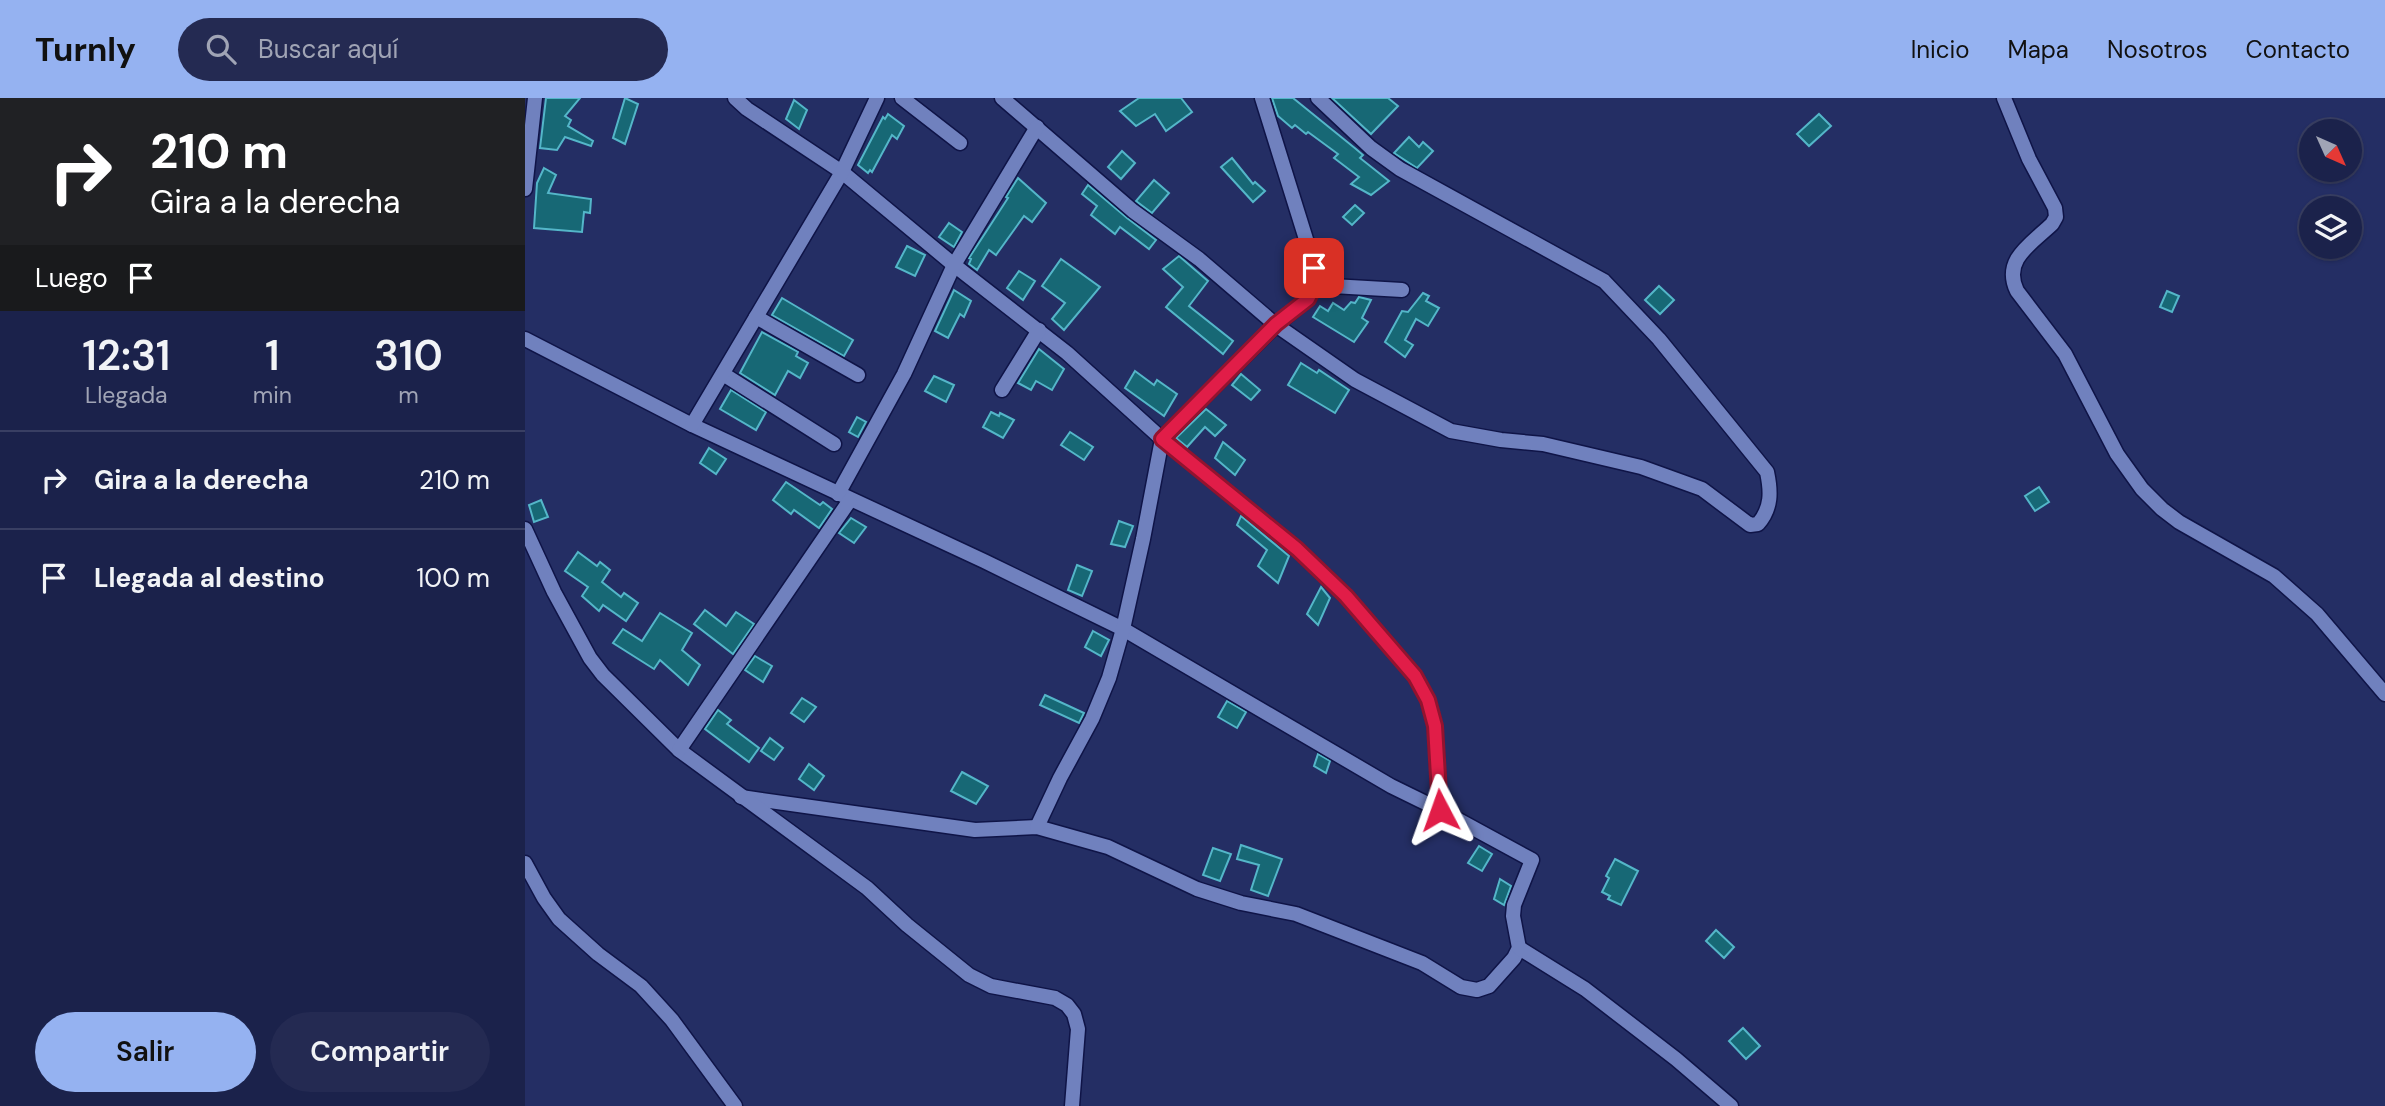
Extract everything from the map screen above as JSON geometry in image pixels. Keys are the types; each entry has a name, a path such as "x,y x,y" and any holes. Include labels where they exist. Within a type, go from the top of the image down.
{"street":[{"path":"525,189 535,98"},
{"path":"735,98 747,109 842,172 954,265 1039,330 1162,439 1297,549 1346,596 1415,676 1428,700 1435,726 1440,810"},
{"path":"692,425 842,172 877,98"},
{"path":"902,98 960,143"},
{"path":"1002,98 1133,211 1199,259 1276,324 1355,380 1451,431 1543,444 1641,467 1702,489 1752,526 1758,523 1768,512 1770,483 1767,472 1659,339 1604,281 1399,169 1371,148 1318,98"},
{"path":"1037,827 1092,719 1109,678 1143,539 1162,439 1276,324 1308,299 1315,285 1314,268 1262,98"},
{"path":"2004,98 2029,159 2055,208 2056,217 2016,261 2011,279 2072,366 2127,470 2162,509 2179,522 2274,576 2317,614 2385,694"},
{"path":"678,750 844,497 954,265 1037,127"},
{"path":"1315,285 1402,290"},
{"path":"756,317 858,375"},
{"path":"1002,390 1039,330"},
{"path":"525,339 692,425 1123,629 1391,786 1532,860 1514,905 1513,916 1519,948 1514,958 1489,986 1477,990 1461,987 1422,963 1296,914 1241,903 1197,889 1108,847 1037,827 975,830 741,797"},
{"path":"723,374 834,444"},
{"path":"525,529 554,593 590,658 603,675 678,750 867,888 907,925 969,975 991,986 1055,998 1067,1005 1075,1014 1078,1029 1072,1106"},
{"path":"525,863 559,919 598,954 641,986 672,1020 735,1106"},
{"path":"1519,948 1585,989 1676,1059 1731,1106"}],"building":[{"path":"546,98 580,98 565,116 571,120 568,126 593,141 591,146 565,137 557,150 540,148"},
{"path":"625,98 638,104 625,144 613,138"},
{"path":"1139,98 1181,98 1192,112 1166,131 1155,114 1136,126 1120,111"},
{"path":"1272,98 1293,98 1363,155 1360,158 1389,181 1371,195 1351,184 1359,177 1334,158 1338,154 1308,132 1306,134 1295,125 1292,128 1278,116"},
{"path":"1332,98 1388,98 1398,106 1371,134"},
{"path":"794,100 807,110 799,129 786,119"},
{"path":"888,114 904,126 897,139 892,135 872,172 870,170 868,173 858,165 883,117 885,119"},
{"path":"1819,114 1831,126 1809,146 1797,134"},
{"path":"1409,137 1419,147 1423,142 1433,151 1417,168 1394,153"},
{"path":"1122,151 1135,163 1121,179 1108,167"},
{"path":"1232,158 1253,184 1255,182 1265,191 1253,202 1221,167"},
{"path":"544,168 556,175 548,193 591,199 590,213 584,212 582,232 534,228 537,183"},
{"path":"1018,178 1046,203 1032,222 1024,216 996,255 989,250 977,270 969,264 969,258"},
{"path":"1154,180 1169,193 1152,213 1136,201"},
{"path":"1088,185 1156,240 1149,249 1120,227 1115,234 1091,215 1097,206 1082,194"},
{"path":"1355,205 1364,213 1352,225 1343,217"},
{"path":"949,223 962,232 954,247 939,237"},
{"path":"907,246 925,255 915,276 896,267"},
{"path":"1179,256 1208,281 1189,306 1233,341 1223,354 1166,307 1183,287 1163,269"},
{"path":"1061,259 1100,287 1064,330 1052,319 1065,303 1042,286"},
{"path":"1019,271 1035,281 1023,300 1007,288"},
{"path":"1659,286 1674,300 1660,314 1645,300"},
{"path":"954,290 971,301 964,317 960,314 948,338 935,331"},
{"path":"2167,291 2179,296 2172,312 2160,307"},
{"path":"1423,293 1429,296 1426,301 1439,308 1428,326 1416,319 1405,340 1413,345 1405,357 1385,342 1402,311 1408,312"},
{"path":"1359,297 1371,300 1362,318 1368,322 1354,342 1313,317 1320,306 1328,311 1333,303 1344,310"},
{"path":"782,298 853,340 844,356 772,315"},
{"path":"762,332 798,352 796,356 808,363 800,378 788,371 775,395 740,373"},
{"path":"1039,349 1064,369 1052,390 1036,381 1031,390 1018,383"},
{"path":"1301,363 1317,373 1319,370 1349,390 1335,413 1288,385"},
{"path":"1135,371 1154,385 1157,380 1177,394 1164,416 1125,388"},
{"path":"1241,374 1260,390 1251,400 1232,385"},
{"path":"934,376 954,385 946,402 925,391"},
{"path":"731,390 766,412 756,430 720,409"},
{"path":"1206,409 1226,425 1215,436 1205,427 1187,447 1176,438"},
{"path":"991,412 1014,420 1003,438 983,427"},
{"path":"857,417 866,422 858,437 849,432"},
{"path":"1070,432 1093,447 1084,460 1061,445"},
{"path":"1223,442 1245,460 1235,475 1215,458"},
{"path":"709,448 726,459 716,474 700,463"},
{"path":"786,482 820,505 823,502 832,509 819,528 794,510 791,514 773,500"},
{"path":"2039,487 2049,502 2035,511 2025,496"},
{"path":"541,500 548,517 534,522 529,505"},
{"path":"1241,516 1289,556 1278,583 1258,566 1267,550 1237,525"},
{"path":"851,518 866,527 854,543 839,533"},
{"path":"1119,521 1133,526 1125,547 1111,544"},
{"path":"578,552 597,566 600,562 610,570 602,582 621,597 624,593 638,603 626,621 603,605 599,611 582,596 588,587 565,571"},
{"path":"1077,565 1092,571 1082,596 1068,590"},
{"path":"1321,587 1330,598 1318,625 1307,614"},
{"path":"705,610 726,626 736,612 754,624 733,654 694,624"},
{"path":"660,613 692,633 682,650 700,665 688,685 660,660 654,669 613,643 623,629 642,641"},
{"path":"1093,631 1109,640 1101,656 1085,647"},
{"path":"755,656 772,666 763,682 745,670"},
{"path":"1045,695 1084,713 1079,723 1040,705"},
{"path":"802,698 816,707 804,722 791,713"},
{"path":"1227,701 1246,712 1237,728 1218,717"},
{"path":"718,710 731,720 727,724 759,748 749,762 705,729"},
{"path":"770,738 783,748 774,760 761,751"},
{"path":"1318,754 1330,761 1326,773 1314,766"},
{"path":"809,764 824,776 814,790 799,779"},
{"path":"962,772 988,786 976,804 951,791"},
{"path":"1241,845 1282,859 1268,896 1251,890 1259,865 1237,859"},
{"path":"1479,846 1492,854 1482,871 1468,863"},
{"path":"1213,848 1231,854 1220,881 1203,875"},
{"path":"1615,859 1638,871 1621,905 1608,899 1610,896 1602,892 1609,878 1606,876"},
{"path":"1500,879 1511,886 1504,905 1494,899"},
{"path":"1716,930 1734,947 1724,958 1706,941"},
{"path":"1743,1028 1760,1046 1746,1059 1729,1041"}],"route":[{"path":"1314,268 1315,285 1308,299 1276,324 1162,439 1297,549 1346,596 1415,676 1428,700 1435,726 1440,810"}]}
